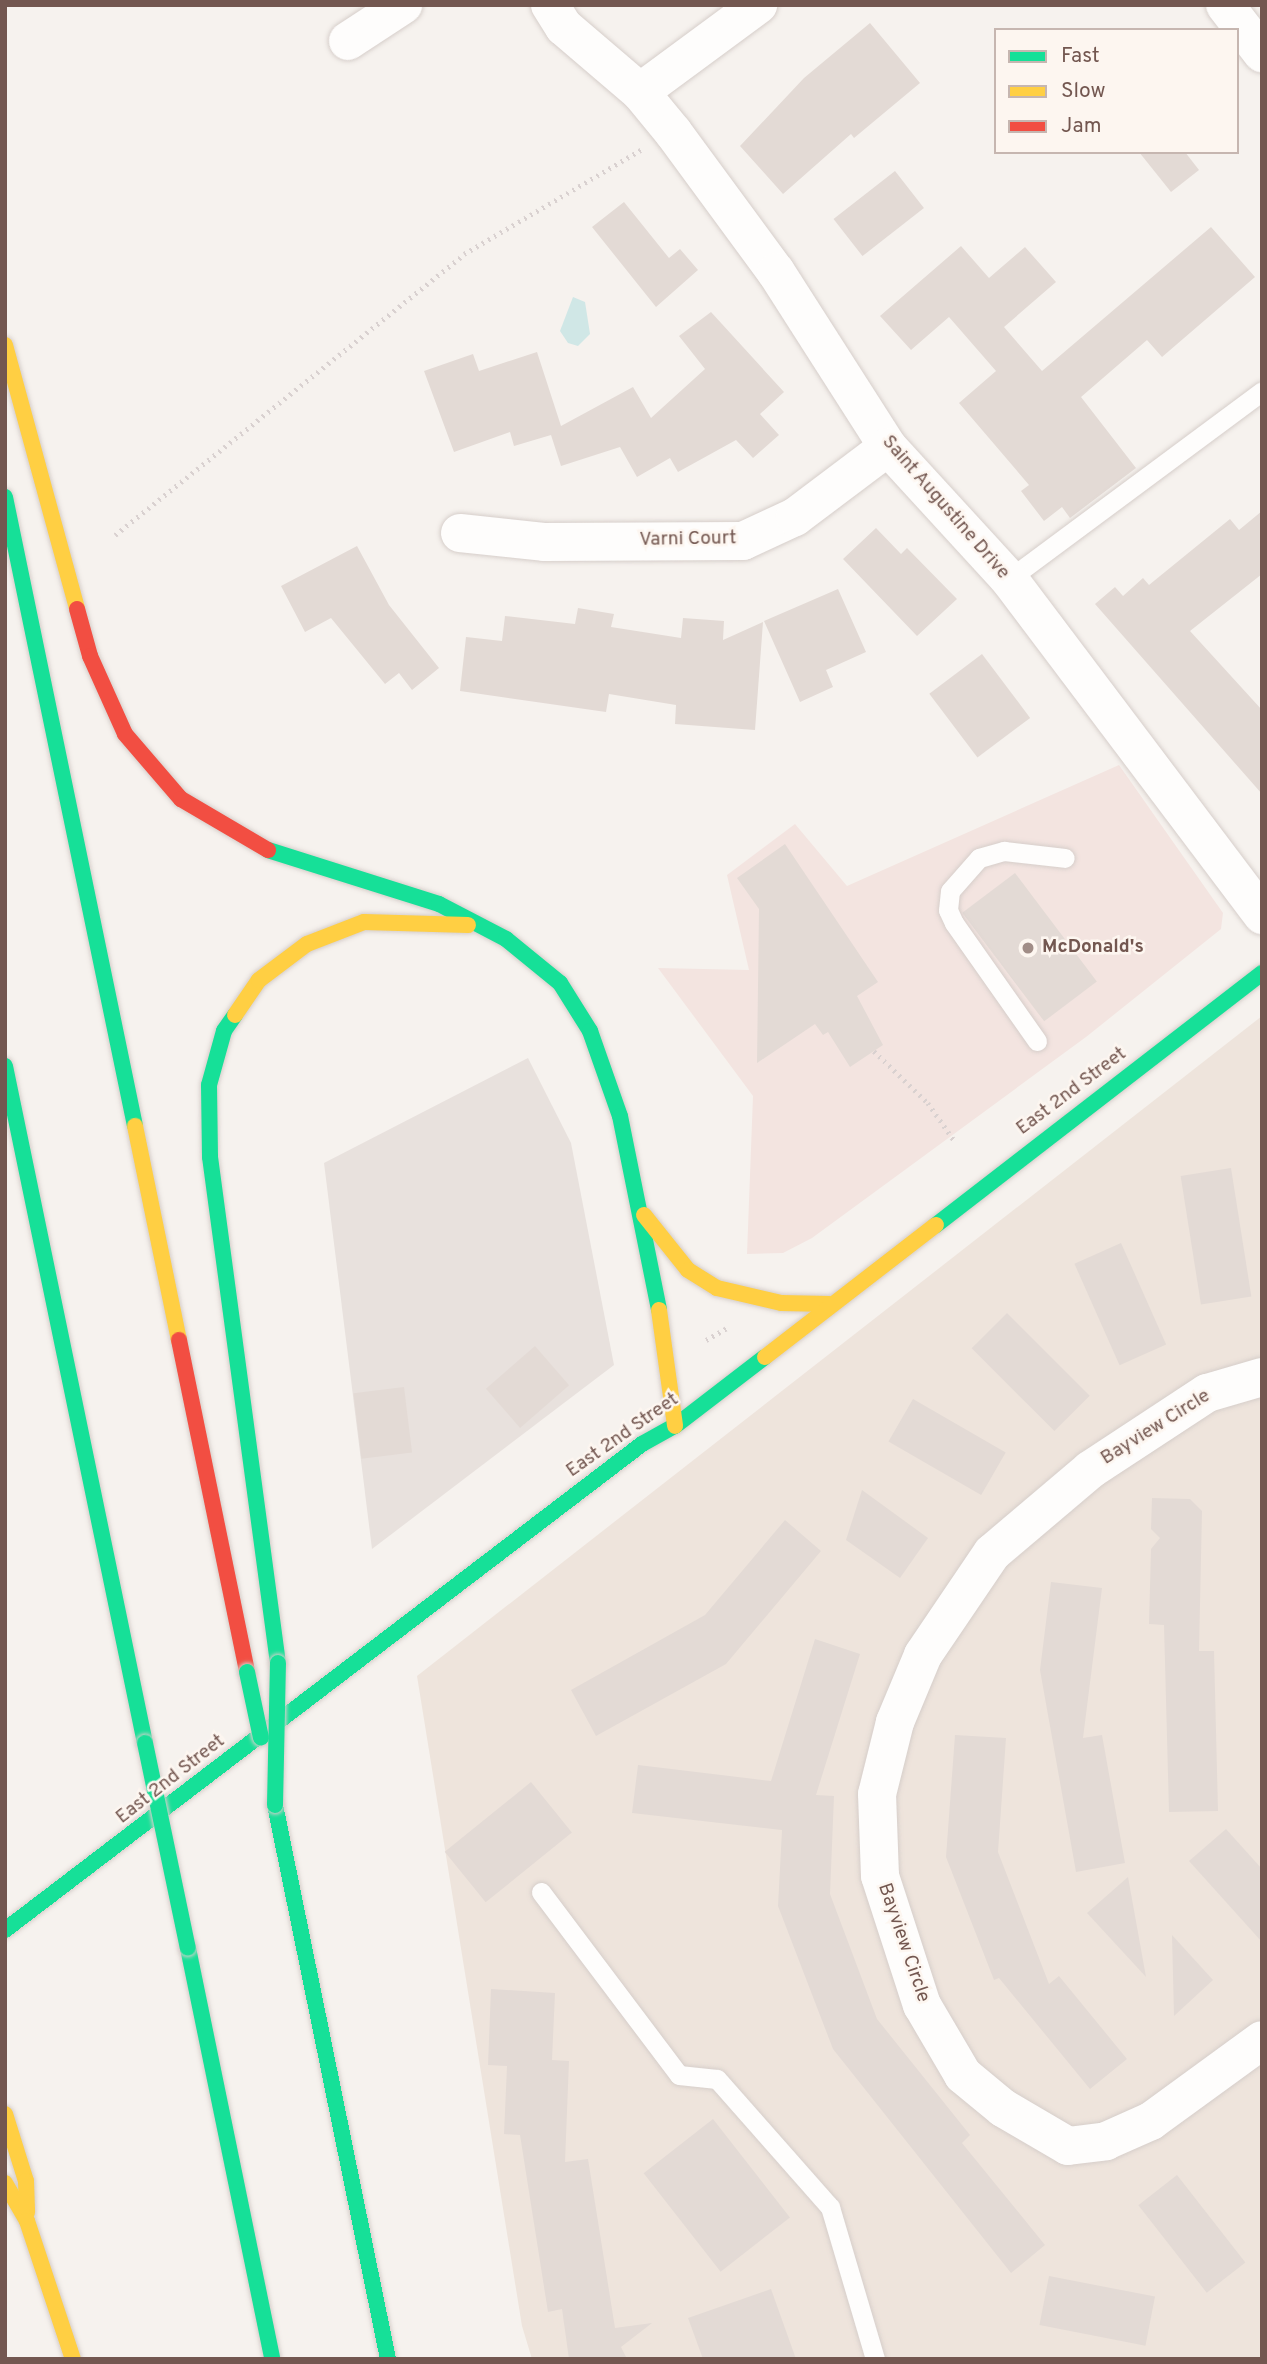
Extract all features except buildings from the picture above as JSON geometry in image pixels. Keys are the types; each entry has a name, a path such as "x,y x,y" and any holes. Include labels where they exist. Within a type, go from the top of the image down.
{"main road":[{"path":"5,345 90,656 125,734 181,799 244,841 330,874 439,904 535,959 560,983 590,1031 620,1116 668,1356 675,1426"},
{"path":"5,497 388,2359"},
{"path":"275,1805 278,1663 210,1157 209,1085 224,1031 259,980 307,944 365,922 474,925"},
{"name":"East 2nd Street","path":"5,1930 642,1444 675,1426 829,1304 1262,973"},
{"path":"5,1066 272,2359"},
{"path":"639,1210 688,1270 717,1288 781,1303 829,1304"},
{"path":"5,2114 26,2181 27,2221"},
{"path":"5,2183 27,2221 72,2359"}],"street":[{"path":"348,41 403,5"},
{"name":"Saint Augustine Drive","path":"550,5 564,26 640,92 776,272 888,447 1009,579 1262,915"},
{"path":"640,92 758,5"},
{"path":"1225,5 1262,53"},
{"name":"Varni Court","path":"460,533 544,542 743,541 795,517 888,447"},
{"name":"Bayview Circle","path":"1262,1377 1207,1393 1090,1470 992,1553 923,1656 895,1723 877,1794 880,1876 922,2005 963,2075 1003,2108 1068,2146 1106,2141 1151,2121 1262,2040"}],"lane":[{"path":"1009,579 1262,391"},
{"path":"1037,1041 954,923 950,891 979,858 1004,851 1065,858"},
{"path":"541,1892 679,2075 717,2079 830,2207 875,2359"}],"path":[{"path":"115,535 464,254 646,148"},
{"path":"874,1051 928,1102 954,1140"}],"shaded area":[{"path":"1119,765 1223,913 1221,929 1086,1037 812,1238 783,1253 747,1254 753,1096 658,968 749,970 727,875 795,824 847,886"},
{"path":"1262,1016 1262,2359 532,2359 522,2326 417,1676"},
{"path":"528,1058 571,1143 614,1365 372,1549 324,1163"}],"water":[{"path":"573,297 585,302 590,334 578,346 568,343 560,331"}],"traffic: fast":[{"path":"5,497 135,1126"},
{"path":"268,850 439,904 506,939 560,983 590,1031 620,1116 659,1310"},
{"path":"936,1225 1262,973"},
{"path":"235,1015 224,1031 209,1085 210,1157 278,1663"},
{"path":"5,1066 145,1743"},
{"path":"5,1930 642,1444 675,1426 765,1357"},
{"path":"275,1805 278,1663"},
{"path":"247,1672 261,1738"},
{"path":"145,1743 188,1948"},
{"path":"275,1805 388,2359"},
{"path":"188,1948 272,2359"}],"traffic: slow":[{"path":"5,345 77,609"},
{"path":"235,1015 259,980 307,944 364,922 468,925"},
{"path":"135,1126 179,1340"},
{"path":"644,1215 688,1270 717,1288 781,1303 829,1304"},
{"path":"765,1357 936,1225"},
{"path":"659,1310 675,1426"},
{"path":"5,2114 26,2181 27,2212"},
{"path":"5,2183 27,2221 73,2359"}],"traffic: jam":[{"path":"77,609 90,656 125,734 181,799 268,850"},
{"path":"179,1340 247,1672"}],"place":[{"name":"McDonald's","path":"1028,948"}]}
